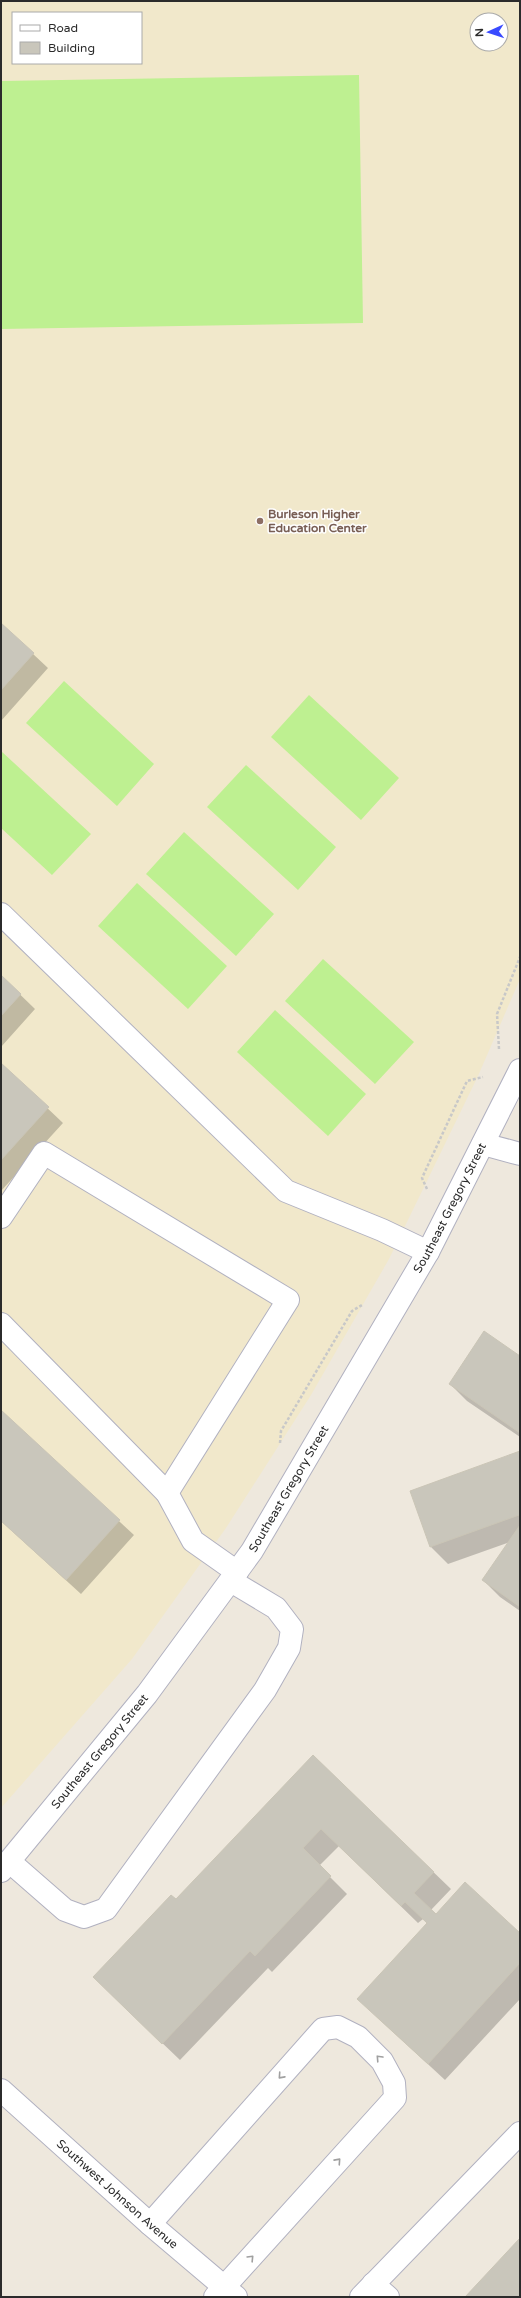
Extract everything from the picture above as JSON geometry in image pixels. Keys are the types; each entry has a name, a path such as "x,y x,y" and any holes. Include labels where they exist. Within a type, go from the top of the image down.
{"street":[{"path":"1,914 286,1191 382,1230 428,1252"},
{"name":"Southeast Gregory Street","path":"5,1866 147,1694 252,1551 428,1252 520,1070"},
{"path":"483,1144 520,1154"},
{"path":"1,1217 44,1153 288,1300 167,1493"},
{"path":"1,1324 167,1493 193,1541 234,1577 276,1608 292,1629 289,1648 265,1690 106,1909 84,1917 65,1910 5,1866"},
{"path":"150,2224 323,2029 338,2027 358,2037 382,2061 394,2083 395,2098 225,2293"},
{"name":"Southwest Johnson Avenue","path":"1,2090 225,2293"},
{"path":"374,2293 520,2133"}],"path":[{"path":"497,1055 499,1049 497,1014 520,958"},
{"path":"429,1193 422,1178 467,1081 484,1077 488,1072"},
{"path":"280,1446 281,1431 352,1311 367,1302"}],"shaded area":[{"name":"Burleson Higher Education Center","path":"1,1 520,1 520,979 478,1076 389,1259 311,1395 226,1528 132,1659 1,1808"}],"green space":[{"path":"359,75 363,323 1,329 1,81"},
{"path":"64,681 154,764 117,806 26,723"},
{"path":"309,695 399,778 361,820 271,737"},
{"path":"1,751 91,834 52,875 1,828"},
{"path":"246,765 336,847 298,890 207,807"},
{"path":"184,832 274,914 236,956 146,874"},
{"path":"137,883 227,966 188,1009 98,926"},
{"path":"323,959 414,1042 375,1084 285,1001"},
{"path":"275,1010 366,1094 328,1136 237,1052"}],"building":[{"path":"1,623 34,653 1,690"},
{"path":"1,975 21,994 1,1016"},
{"path":"1,1063 49,1107 1,1160"},
{"path":"484,1331 520,1356 520,1433 449,1384"},
{"path":"1,1410 120,1520 66,1580 1,1521"},
{"path":"520,1451 520,1518 519,1515 430,1547 410,1491"},
{"path":"520,1525 520,1607 482,1580"},
{"path":"313,1755 434,1872 414,1893 436,1914 465,1882 520,1933 520,1963 428,2064 357,1999 427,1923 405,1902 401,1906 321,1829 303,1848 331,1876 255,1956 250,1951 162,2044 93,1977 171,1895 176,1899"},
{"path":"520,2238 520,2297 465,2297"}],"place":[{"name":"Burleson Higher Education Center","path":"260,521"}]}
